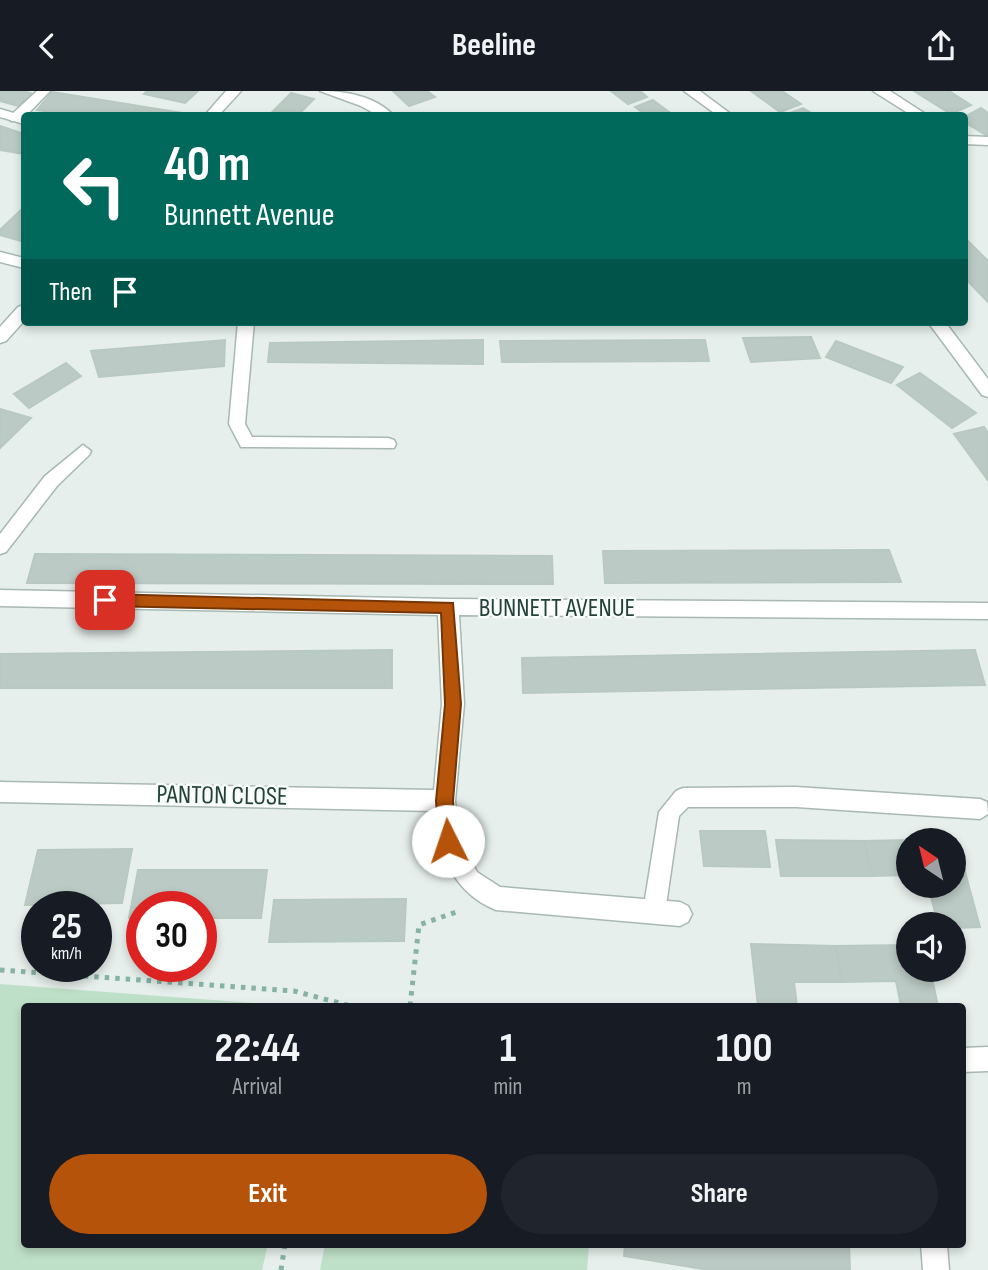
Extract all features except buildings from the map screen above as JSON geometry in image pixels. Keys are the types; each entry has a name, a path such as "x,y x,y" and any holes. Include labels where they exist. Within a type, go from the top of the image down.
{"street":[{"path":"215,112 234,91"},
{"path":"327,91 366,103 382,112"},
{"path":"691,91 721,112"},
{"path":"880,91 915,112"},
{"path":"0,113 20,119"},
{"path":"968,140 988,141"},
{"path":"0,257 21,262"},
{"path":"0,337 21,316"},
{"path":"939,326 988,391"},
{"name":"BUNNETT AVENUE","path":"0,598 448,607 988,611"},
{"path":"448,607 453,704 444,801 448,841 469,880 496,898 681,914"},
{"name":"PANTON CLOSE","path":"0,792 444,801"}],"lane":[{"path":"26,112 44,91"},
{"path":"246,326 237,423 247,443 388,444"},
{"path":"0,547 51,481 83,451"},
{"path":"654,912 669,812 683,798 796,797 980,809"},
{"path":"966,1060 988,1059"},
{"path":"934,1248 936,1270"}],"path":[{"path":"410,1003 419,925 496,898"},
{"path":"0,970 294,991 330,1003"},
{"path":"281,1270 284,1248"}],"green space":[{"path":"0,984 252,1003 21,1003 21,1248 267,1248 262,1270 0,1270"},
{"path":"324,1248 589,1248 587,1270 320,1270"}],"route":[{"path":"105,600 448,607 453,704 444,801 448,841"}]}
